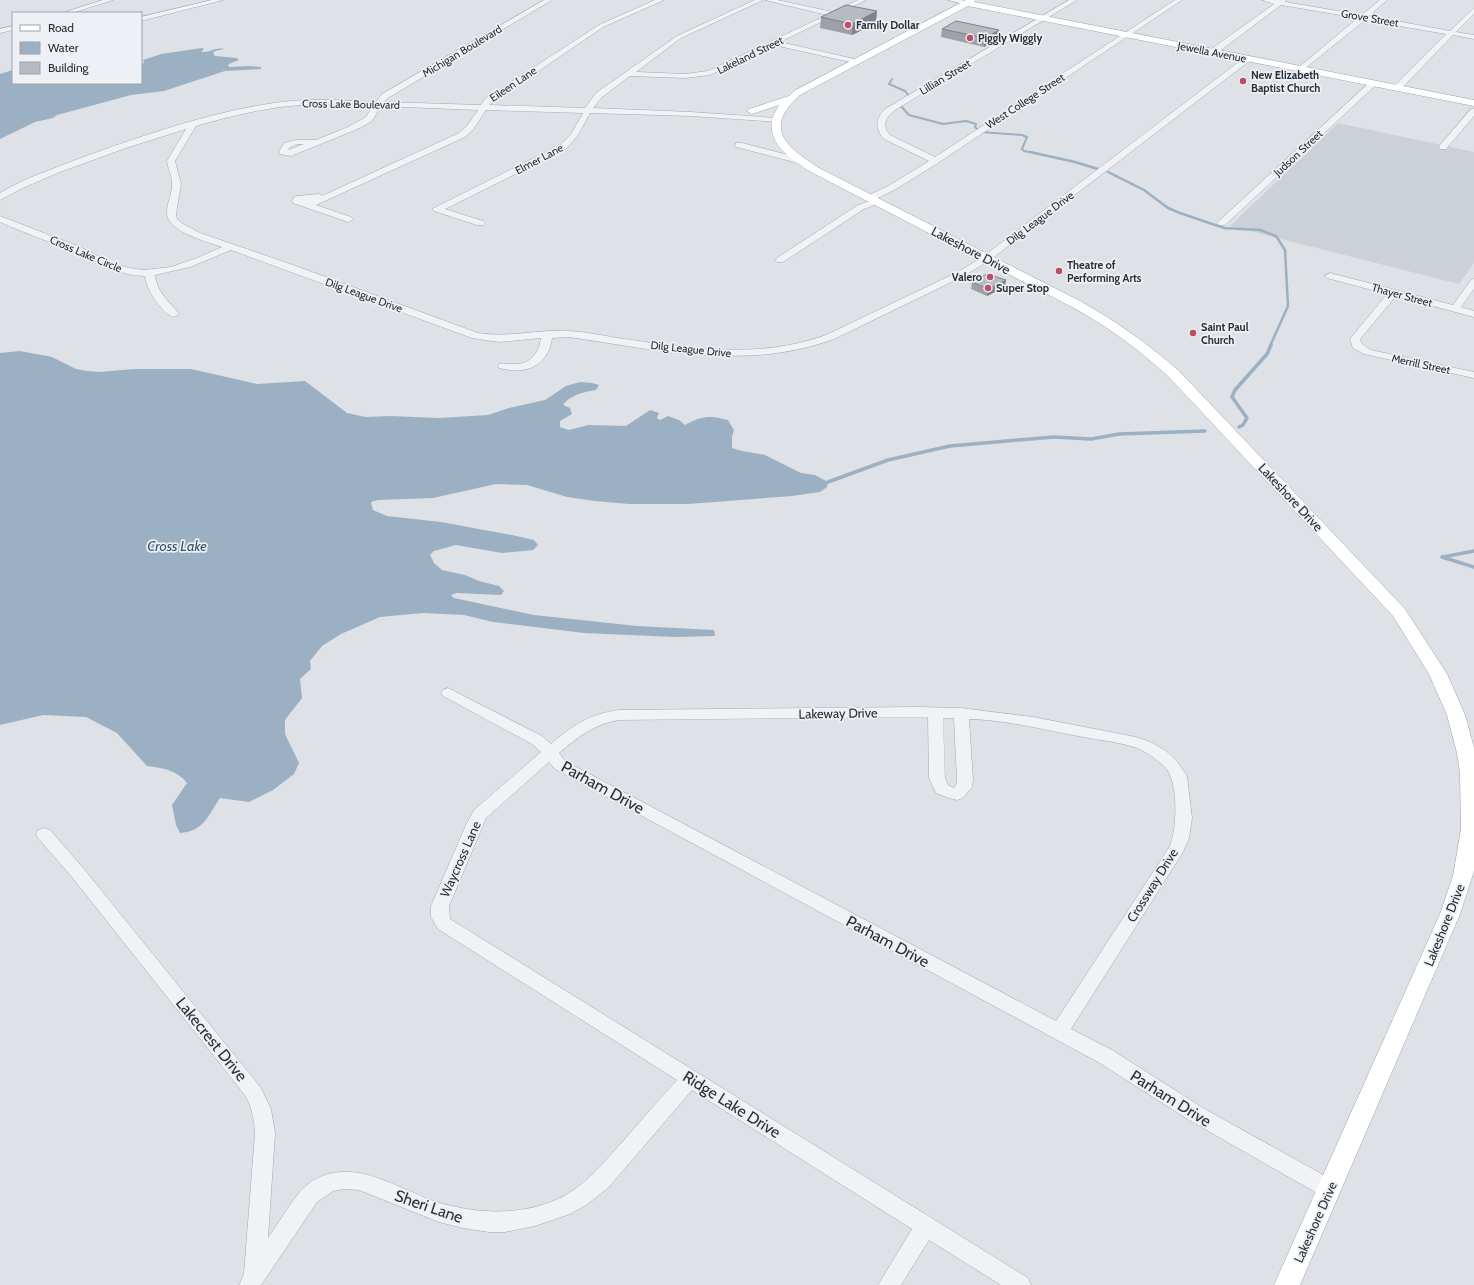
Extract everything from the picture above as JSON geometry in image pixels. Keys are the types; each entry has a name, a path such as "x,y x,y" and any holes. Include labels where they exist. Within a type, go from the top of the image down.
{"main road":[{"name":"Jewella Avenue","path":"970,2 1213,52 1474,103"},
{"path":"748,115 790,98 808,86 970,2"},
{"path":"777,117 780,109 790,98"},
{"name":"Lakeshore Drive","path":"777,117 776,133 784,147 801,161 1103,319 1161,362 1399,613 1438,674 1456,714 1462,734 1470,773 1472,829 1463,876 1450,914 1287,1285"}],"street":[{"path":"68,12 110,0"},
{"path":"142,20 220,0"},
{"name":"Michigan Boulevard","path":"316,142 366,120 372,116 377,104 385,96 549,0"},
{"name":"Eileen Lane","path":"309,205 456,138 470,128 488,101 601,26 661,0"},
{"name":"Elmer Lane","path":"480,223 437,209 563,147 576,135 591,104 599,95 679,36 760,0"},
{"path":"768,0 834,14"},
{"name":"Lakeland Street","path":"628,74 685,76 706,74 718,70 863,0"},
{"name":"Jewella Avenue","path":"951,0 970,2"},
{"name":"Lillian Street","path":"934,161 887,137 882,132 880,126 883,116 892,108 1074,0"},
{"name":"West College Street","path":"780,260 1179,0"},
{"name":"Grove Street","path":"1265,0 1281,1 1474,37"},
{"path":"1302,69 1384,0"},
{"path":"1213,52 1281,1"},
{"path":"1397,88 1474,10"},
{"path":"0,31 12,28"},
{"path":"774,43 856,62"},
{"name":"Dilg League Drive","path":"193,124 171,161 177,184 171,214 175,222 185,229 229,247 476,336 500,339 547,334 583,335 706,353 750,354 811,344 843,332 961,274 988,258 1248,59"},
{"name":"Judson Street","path":"1222,223 1374,83"},
{"name":"Cross Lake Boulevard","path":"0,197 21,186 72,164 149,137 247,110 290,103 316,102 777,117"},
{"path":"1443,148 1474,112"},
{"path":"740,145 801,161"},
{"path":"764,152 784,147"},
{"path":"329,196 297,199 296,201 348,219"},
{"name":"Cross Lake Circle","path":"0,219 79,250 112,266 128,271 150,274"},
{"path":"174,314 163,303 150,282 150,274 167,271 193,263 229,247"},
{"name":"Thayer Street","path":"1330,276 1474,314"},
{"path":"1455,308 1474,282"},
{"name":"Merrill Street","path":"1393,293 1355,339 1357,346 1368,352 1474,375"},
{"path":"503,366 516,368 525,366 536,360 544,351 547,334"},
{"name":"Parham Drive","path":"448,693 537,740 550,752 560,765 1105,1056 1196,1114 1329,1189"},
{"path":"935,712 937,778 941,789 946,792 957,794 964,787 965,780 961,713"},
{"name":"Lakeway Drive","path":"550,752 584,725 601,718 619,715 961,713 1033,722 1136,742"},
{"name":"Crossway Drive","path":"1059,1032 1177,848 1181,838 1184,818 1178,776 1171,764 1162,756 1136,742"},
{"name":"Waycross Lane","path":"444,924 440,917 440,906 473,827 480,814 550,752"},
{"name":"Lakecrest Drive","path":"44,834 78,873 246,1082 260,1104 263,1113 265,1133 253,1280"},
{"name":"Ridge Lake Drive","path":"444,924 1020,1285"},
{"name":"Sheri Lane","path":"253,1280 310,1195 316,1189 332,1181 347,1179 359,1181 439,1212 489,1222 505,1222 536,1216 562,1207 579,1198 601,1181 690,1078"},
{"path":"889,1285 926,1226"}],"shaded area":[{"path":"1338,123 1474,152 1474,263 1459,284 1230,226"}],"water":[{"path":"202,48 204,49 201,52 224,49 213,53 215,56 237,58 239,60 229,64 228,66 261,67 261,69 225,71 164,91 131,95 35,122 0,139 0,74 12,70 12,84 142,84 143,60 161,54"},
{"name":"Cross Lake","path":"20,351 52,357 76,369 87,371 99,372 134,369 191,369 257,384 305,381 347,413 366,417 390,416 439,418 488,415 509,408 545,400 566,386 580,382 592,383 599,385 596,390 573,396 563,405 570,408 572,414 560,421 560,427 569,430 588,425 626,426 650,410 659,413 657,418 660,420 668,416 679,420 685,425 706,417 722,418 728,420 734,430 732,437 732,448 765,455 801,473 815,475 828,482 827,487 820,492 792,496 688,504 629,504 595,501 567,497 527,485 496,484 433,498 378,500 371,502 373,510 387,516 441,522 512,535 534,540 538,545 533,550 502,553 456,545 434,551 430,555 434,563 442,570 465,575 479,581 499,586 504,591 501,595 457,593 451,595 454,598 534,615 637,626 714,630 715,636 676,637 584,633 493,622 464,615 423,613 380,617 341,634 322,646 310,661 311,669 300,679 302,698 285,720 285,734 299,763 294,774 273,790 249,802 220,798 200,826 188,832 180,833 176,825 172,805 187,783 174,772 147,766 117,733 86,717 43,715 0,725 0,353"}],"building":[{"path":"846,5 877,11 852,24 821,17"},
{"path":"956,21 999,30 985,38 942,29"},
{"path":"987,274 1006,280 988,289 972,282"}],"waterway":[{"path":"892,79 889,84 905,91 909,96"},
{"path":"904,103 901,106 909,115 943,124 966,121 976,124 975,127 977,129"},
{"path":"981,132 1022,135 1027,137 1022,149 1024,151 1034,153"},
{"path":"1030,152 1075,162 1098,169"},
{"path":"1108,172 1144,190 1168,208 1180,213 1224,228 1260,230 1276,236 1285,250 1288,306 1270,346"},
{"path":"1239,427 1243,425 1247,418 1232,397 1235,390 1267,354 1271,345"},
{"path":"828,482 888,460 950,446 1054,437 1091,439 1119,434 1205,431"},
{"path":"1443,557 1474,551"},
{"path":"1442,557 1474,567"}],"place":[{"name":"Family Dollar","path":"848,25"},
{"name":"Piggly Wiggly","path":"970,38"},
{"name":"New Elizabeth Baptist Church","path":"1243,81"},
{"name":"Theatre of Performing Arts","path":"1059,271"},
{"name":"Valero","path":"990,277"},
{"name":"Super Stop","path":"988,288"},
{"name":"Saint Paul Church","path":"1193,333"}]}
